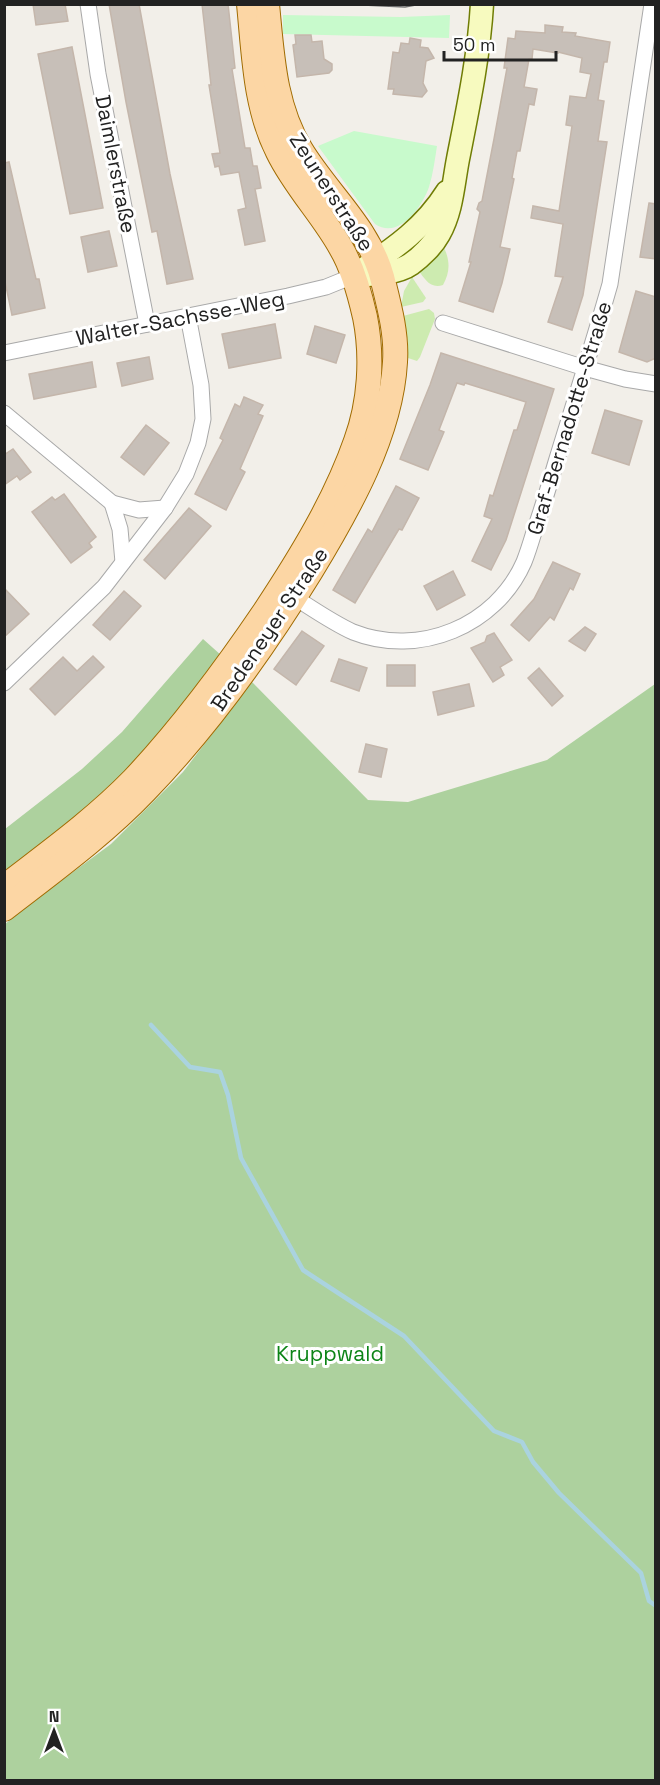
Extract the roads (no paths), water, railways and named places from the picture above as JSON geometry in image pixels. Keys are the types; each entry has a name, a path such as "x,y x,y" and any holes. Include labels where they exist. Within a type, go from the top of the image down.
{"main road":[{"name":"Zeunerstraße","path":"249,4 258,88 265,120 277,151 292,179 341,248 353,276"},
{"name":"Zeunerstraße","path":"267,4 274,73 280,104 291,131 302,152 361,233 379,267"},
{"name":"Bredeneyer Straße","path":"4,909 103,832 146,791 187,744 263,645 329,541 357,487 384,423 392,391 396,362 395,339 379,267"},
{"name":"Bredeneyer Straße","path":"4,887 91,819 132,780 178,729 237,652 314,532 357,440 365,410 369,375 368,342 365,317 353,276"}],"street":[{"name":"Daimlerstraße","path":"88,4 98,74 147,324"},
{"path":"353,276 379,267 424,224 438,207 449,188 456,170 472,90 482,4"},
{"name":"Graf-Bernadotte-Straße","path":"294,597 354,632 392,641 432,638 477,620 494,606 513,582 524,562 610,284 652,4"},
{"name":"Walter-Sachsse-Weg","path":"4,353 298,294 326,287 353,276"},
{"path":"4,683 104,587 165,508 186,474 198,443 203,419 201,385 188,316"},
{"path":"443,323 653,387"},
{"path":"4,413 112,503 139,510 165,508"},
{"path":"112,503 120,529 123,562"}],"waterway":[{"path":"151,1025 190,1067 220,1072 228,1095 241,1158 303,1270 404,1336 494,1431 522,1442 533,1462 559,1493 641,1573 649,1601 656,1606"}],"tram line":[{"path":"342,4 405,7 421,4"}],"park label":[{"name":"Kruppwald","path":"330,1353"}]}
